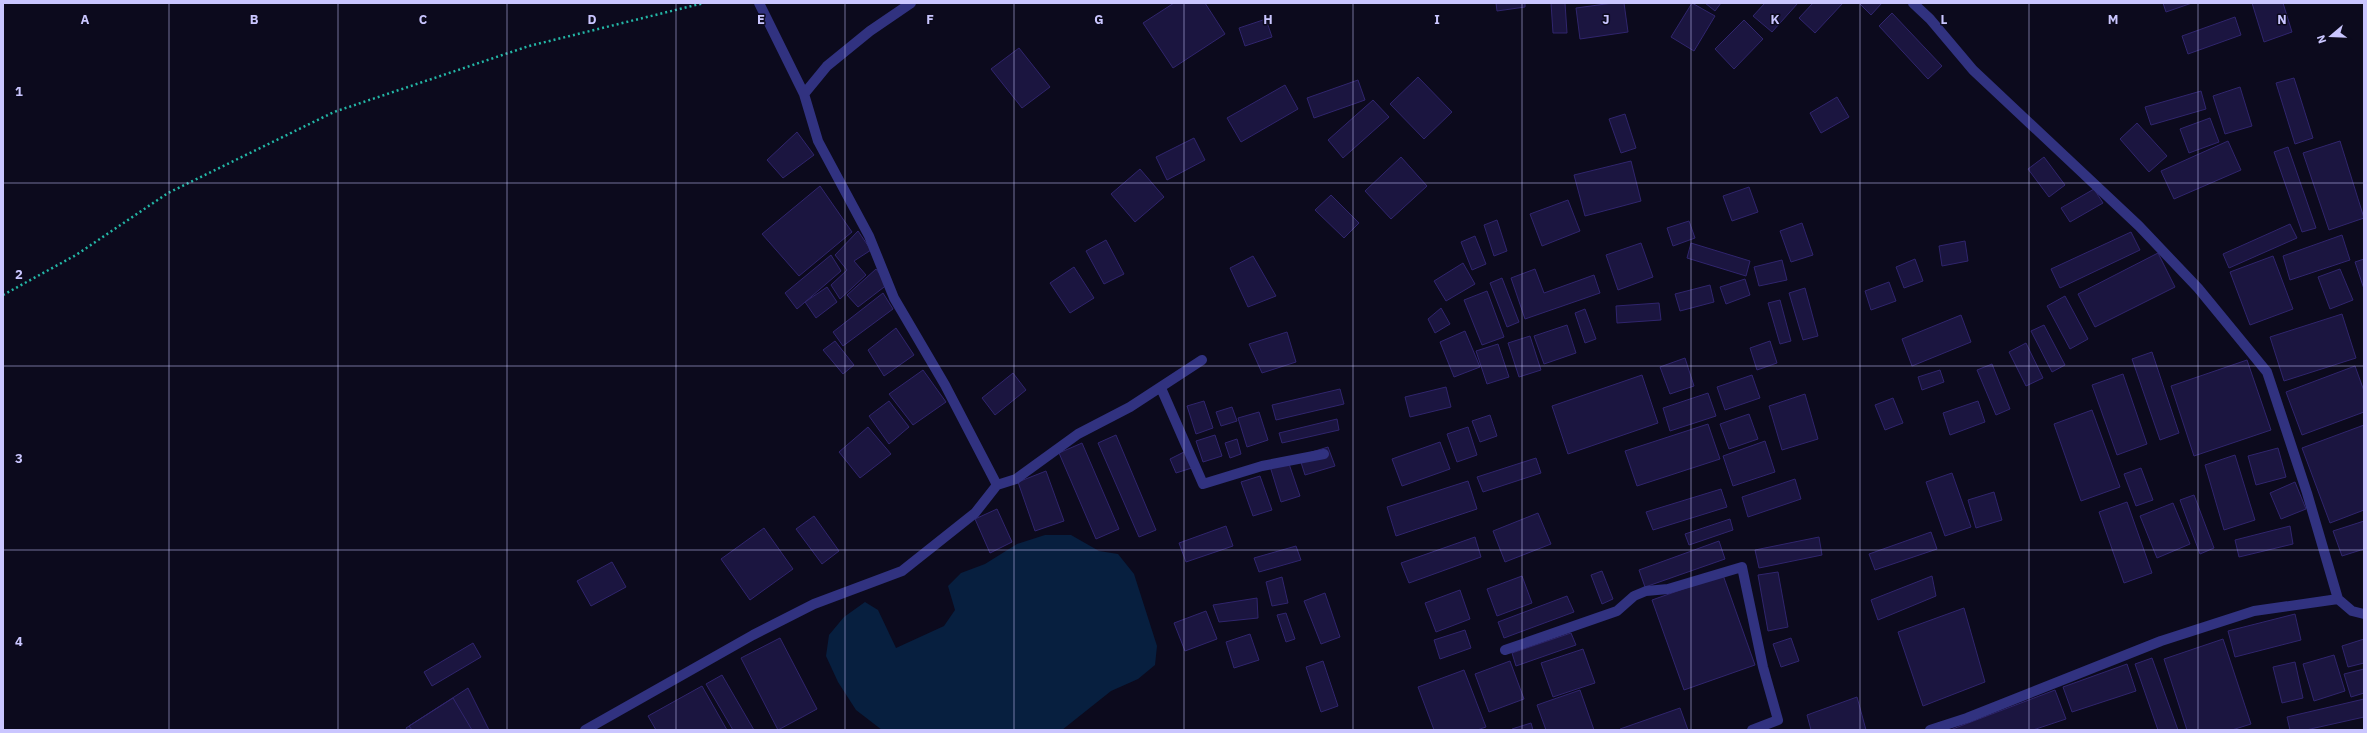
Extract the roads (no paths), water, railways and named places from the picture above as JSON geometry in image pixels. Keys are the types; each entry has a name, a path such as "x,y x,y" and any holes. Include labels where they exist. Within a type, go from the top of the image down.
{"street":[{"path":"759,3 804,94 818,141 869,236 894,298 945,385 997,485"},
{"path":"804,94 827,66 870,31 911,3"},
{"path":"1913,3 1930,18 1973,70 2144,231 2198,288 2267,372 2307,493 2338,599 2352,612 2364,614"},
{"path":"585,730 599,726 753,635 814,604 902,571 975,513 997,485 1016,479 1078,434 1120,413 1202,360"},
{"path":"1160,388 1203,484 1262,466 1324,454"},
{"path":"1505,650 1617,611 1634,596 1646,591 1668,589 1742,567 1763,667 1778,720 1752,730"},
{"path":"1930,730 1967,718 2161,641 2254,612 2338,599"}],"water":[{"path":"1045,535 1071,535 1099,551 1118,554 1134,574 1157,646 1155,665 1138,679 1111,691 1062,730 882,730 856,710 838,682 826,656 829,635 844,617 865,602 878,610 896,648 944,626 955,610 948,586 961,573 985,564 1017,544"}]}
